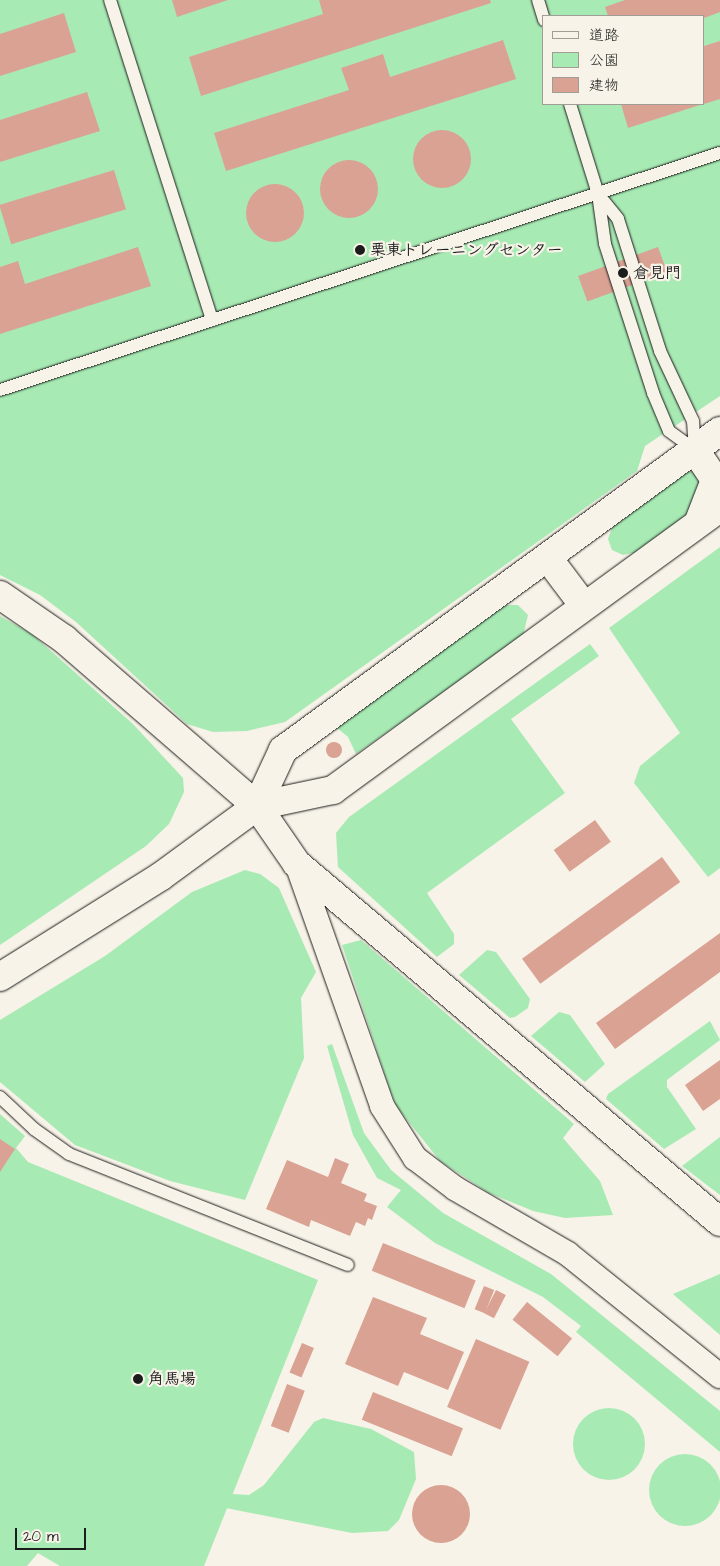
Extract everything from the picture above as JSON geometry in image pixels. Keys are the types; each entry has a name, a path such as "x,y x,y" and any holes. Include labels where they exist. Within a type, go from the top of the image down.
{"street":[{"path":"0,977 160,877 257,806 333,790 710,515 713,494 709,462 720,431"},
{"path":"257,806 283,750 548,558 709,462"},
{"path":"548,558 584,606"},
{"path":"0,595 64,639 257,806 297,864 720,1222"},
{"path":"297,864 382,1106 416,1158 456,1189 568,1254 720,1376"}],"lane":[{"path":"110,0 212,320"},
{"path":"538,0 542,15"},
{"path":"570,105 598,194 605,244 653,393 669,431 709,462"},
{"path":"0,390 720,153"},
{"path":"598,194 618,219 660,351 693,422 709,462"},
{"path":"0,1097 34,1129 69,1154 348,1265"}],"green space":[{"name":"栗東トレーニングセンター","path":"0,0 720,0 720,396 645,446 637,471 285,722 247,731 213,732 187,724 76,622 40,595 0,575"},
{"path":"687,472 694,472 701,486 693,510 638,552 623,555 612,550 608,539 613,525"},
{"path":"720,547 720,868 708,877 634,783 640,766 680,733 609,628"},
{"path":"505,605 518,605 528,615 523,636 356,754 348,737 336,727"},
{"path":"0,616 33,635 133,724 183,778 184,792 169,824 146,846 0,945"},
{"path":"590,644 599,656 511,719 565,793 427,893 454,934 454,944 437,957 338,867 336,833 349,817"},
{"path":"245,870 260,874 279,888 316,972 301,998 304,1058 245,1200 170,1181 75,1145 0,1082 0,1020 105,956 192,892"},
{"path":"361,940 574,1124 563,1138 600,1181 613,1215 565,1218 533,1211 489,1193 440,1161 396,1106 388,1084 342,945"},
{"path":"487,950 496,952 530,999 528,1008 515,1017 510,1018 459,975"},
{"path":"559,1012 570,1015 605,1064 585,1082 531,1036"},
{"path":"710,1021 720,1040 667,1080 667,1087 696,1129 664,1149 606,1099 608,1094"},
{"path":"332,1044 364,1133 391,1170 443,1213 551,1274 720,1411 720,1452 576,1332 581,1326 543,1297 435,1243 387,1207 401,1190 377,1178 353,1135 327,1046"},
{"name":"角馬場","path":"0,1114 25,1136 16,1148 28,1162 318,1280 204,1566 60,1566 38,1553 27,1566 0,1566"},
{"path":"720,1137 720,1195 682,1166"},
{"path":"720,1274 720,1335 673,1294"},
{"path":"609,1408 623,1411 635,1418 642,1430 645,1444 642,1458 635,1470 623,1477 609,1480 595,1477 583,1470 576,1458 573,1444 576,1430 583,1418 595,1411"},
{"path":"323,1418 371,1429 414,1452 416,1479 399,1520 388,1531 352,1533 226,1508 232,1494 249,1495 264,1485 314,1422"},
{"path":"685,1454 705,1460 715,1470 721,1490 715,1510 705,1520 685,1526 665,1520 655,1510 649,1490 655,1470 665,1460"}],"building":[{"path":"172,0 228,0 177,17"},
{"path":"319,0 490,0 491,3 201,96 189,57 323,14"},
{"path":"625,0 720,0 720,12 705,18 705,15 608,15 605,7"},
{"path":"64,13 76,52 0,76 0,34"},
{"path":"503,40 516,79 226,171 214,133 349,90 341,68 383,54 390,77"},
{"path":"720,41 720,99 705,104 705,46"},
{"path":"87,92 100,131 0,162 0,120"},
{"path":"621,105 700,105 628,128"},
{"path":"436,130 448,130 463,138 471,153 471,165 463,180 448,188 436,188 421,180 413,165 413,153 421,138"},
{"path":"343,160 355,160 370,168 378,183 378,195 370,210 355,218 343,218 328,210 320,195 320,183 328,168"},
{"path":"114,170 126,209 11,244 0,205"},
{"path":"269,184 281,184 296,192 304,207 304,219 296,234 281,242 269,242 254,234 246,219 246,207 254,192"},
{"path":"138,247 151,286 0,334 0,267 18,261 25,284"},
{"path":"658,247 667,272 587,301 578,276"},
{"path":"331,742 337,742 342,747 340,756 331,758 326,753 326,747"},
{"path":"595,820 611,842 570,872 554,850"},
{"path":"662,857 680,882 540,984 522,959"},
{"path":"720,933 720,972 615,1049 596,1023"},
{"path":"720,1060 720,1099 703,1111 685,1085"},
{"path":"0,1139 15,1149 0,1172"},
{"path":"335,1158 349,1164 341,1183 367,1194 364,1201 377,1206 372,1220 368,1218 365,1226 356,1222 350,1236 311,1220 309,1227 266,1209 287,1160 328,1177"},
{"path":"383,1243 476,1280 464,1308 372,1271"},
{"path":"484,1286 494,1290 485,1313 475,1309"},
{"path":"496,1290 506,1295 494,1318 484,1313"},
{"path":"373,1297 427,1318 420,1334 464,1352 448,1390 404,1372 398,1386 345,1364"},
{"path":"527,1302 572,1339 558,1356 513,1320"},
{"path":"476,1339 529,1362 500,1430 447,1407"},
{"path":"302,1343 314,1348 301,1378 289,1372"},
{"path":"287,1384 305,1391 289,1433 271,1426"},
{"path":"373,1392 463,1428 452,1456 362,1420"},
{"path":"441,1485 452,1487 462,1493 468,1503 470,1514 468,1525 462,1535 452,1541 441,1543 430,1541 420,1535 414,1525 412,1514 414,1503 420,1493 430,1487"}],"place":[{"name":"栗東トレーニングセンター","path":"360,250"},
{"name":"倉見門","path":"623,273"},
{"name":"角馬場","path":"138,1379"}]}
